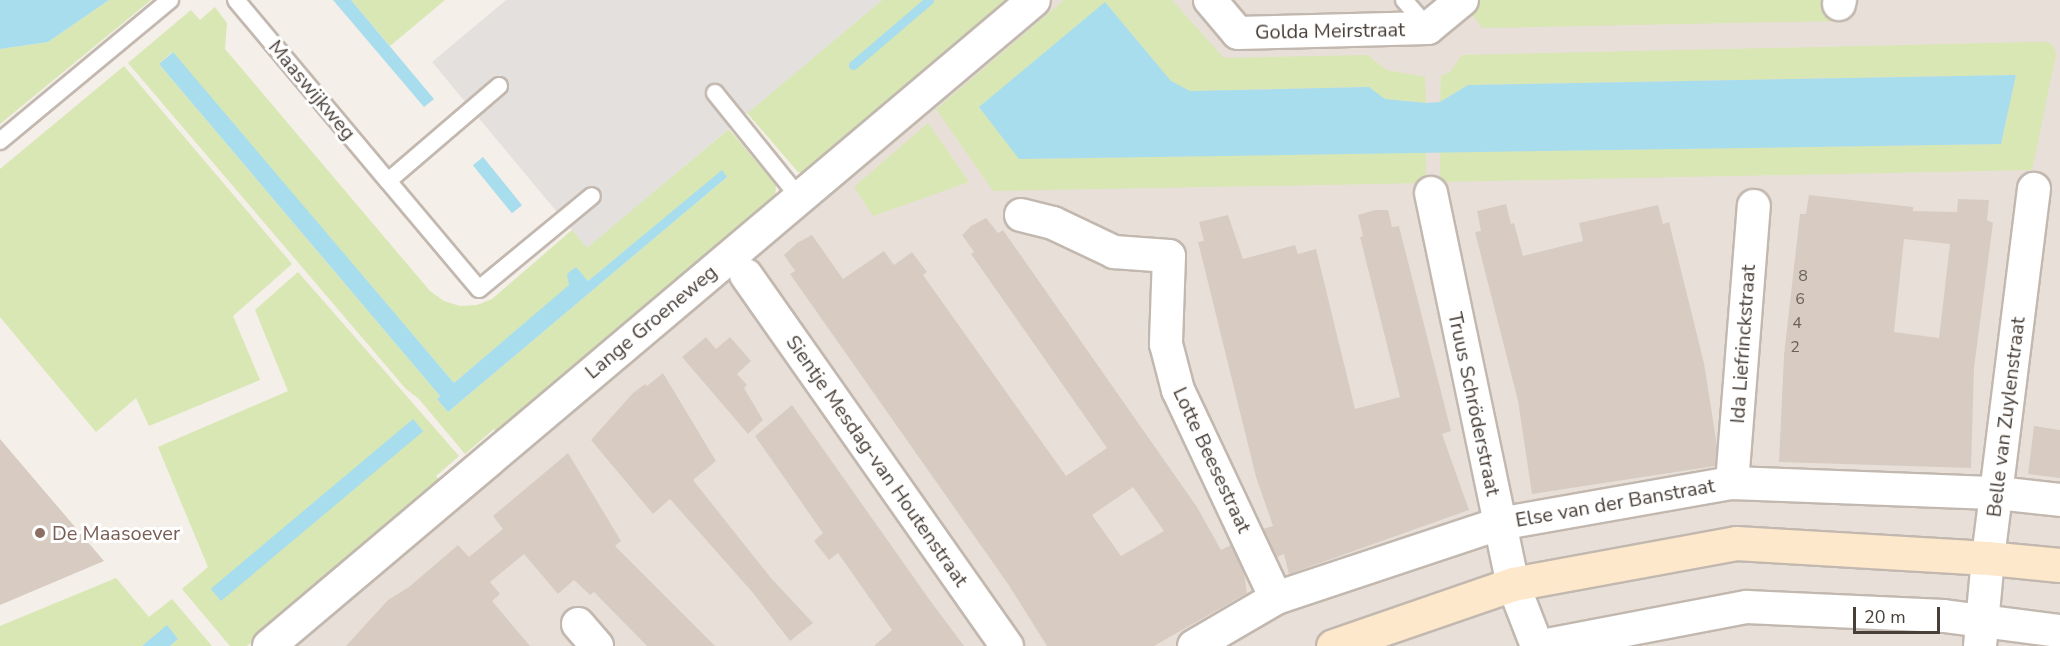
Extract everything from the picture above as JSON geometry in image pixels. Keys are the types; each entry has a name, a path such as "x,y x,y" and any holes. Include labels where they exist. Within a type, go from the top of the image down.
{"street":[{"name":"Lange Groeneweg","path":"268,646 1034,0"},
{"name":"Golda Meirstraat","path":"1210,0 1238,33 1428,28"},
{"path":"1428,28 1462,0"},
{"name":"Belle van Zuylenstraat","path":"1981,634 1988,558 2034,189"},
{"name":"Truus Schröderstraat","path":"1431,193 1513,584 1537,646"},
{"name":"Ida Liefrinckstraat","path":"1732,483 1754,206"},
{"name":"Lotte Beesestraat","path":"1021,215 1053,223 1114,252 1169,256 1166,344 1178,390 1276,598"},
{"name":"Sientje Mesdag-van Houtenstraat","path":"746,275 1007,646"},
{"name":"Else van der Banstraat","path":"1194,646 1276,598 1499,524 1732,483 1997,493 2060,500"},
{"path":"1333,646 1513,584 1736,543 1988,558 2060,565"},
{"path":"1542,646 1747,607 1944,616 1981,634 2060,631"}],"lane":[{"path":"0,141 170,0"},
{"name":"Maaswijkweg","path":"236,0 479,289 592,196"},
{"path":"1404,0 1428,28"},
{"path":"388,181 499,86"},
{"path":"715,93 799,197"}],"shaded area":[{"path":"506,0 882,0 587,248 432,62"},
{"path":"1027,0 2060,0 2060,646 265,646"}],"green space":[{"path":"109,0 151,0 0,124 0,49 48,42"},
{"path":"351,0 445,0 390,46"},
{"path":"882,0 1021,0 805,174 798,172 747,113"},
{"path":"1064,0 1172,0 1224,58 1367,55 1387,70 1425,77 1426,103 1385,99 1368,87 1190,91 1171,81 1105,2 1019,159 1426,152 1426,183 993,191 936,109"},
{"path":"1479,0 1824,0 1823,5 1836,5 1836,21 1482,28 1466,10"},
{"path":"215,7 227,23 225,49 430,291 444,301 460,306 477,305 492,299 572,230 587,247 729,129 776,185 775,200 498,433 494,429 465,454 419,399 406,389 128,63 191,10 200,20","holes":["172,52 454,383 570,285 575,267 588,281 722,171 727,177 448,412 437,399 440,396 159,64"]},
{"path":"2048,42 2054,47 2056,55 2032,170 1440,182 1440,152 2001,144 2016,75 1469,85 1440,102 1441,76 1450,72 1462,55"},
{"path":"124,66 292,264 233,316 260,380 149,426 136,398 96,432 0,317 0,169"},
{"path":"928,123 969,182 873,216 854,187"},
{"path":"298,272 459,456 436,476 441,482 247,646 230,646 182,589 208,567 158,447 288,391 255,310"},
{"path":"116,578 149,617 172,599 212,646 170,646 178,639 167,626 142,646 0,646 0,626"}],"water":[{"path":"0,0 109,0 48,42 0,49"},
{"path":"333,0 351,0 434,99 424,107"},
{"path":"1105,2 1171,81 1190,91 1369,87 1385,99 1426,103 1440,102 1468,85 2016,75 2001,144 1019,159 979,107"},
{"path":"173,52 454,383 569,285 567,274 576,267 588,281 722,170 727,177 448,412 437,399 440,396 159,64"},
{"path":"483,157 522,205 512,213 473,165"},
{"path":"413,419 423,431 221,601 211,589"},
{"path":"167,625 178,639 170,646 142,646"}],"building":[{"path":"1809,195 1913,207 1913,211 1957,212 1958,199 1989,200 1987,220 1993,223 1974,368 1971,468 1779,462 1784,355 1800,214 1806,214","holes":["1904,239 1950,244 1939,338 1894,332"]},
{"path":"1506,204 1523,256 1583,241 1579,223 1658,205 1663,224 1669,222 1704,363 1717,446 1715,466 1532,494 1518,401 1475,232 1481,231 1477,211"},
{"path":"1375,210 1388,210 1392,227 1399,226 1451,431 1442,434 1469,510 1289,574 1284,554 1277,557 1263,529 1273,526 1256,477 1198,242 1204,241 1199,222 1228,215 1243,259 1295,245 1298,254 1316,249 1355,409 1400,397 1360,237 1363,236 1358,215"},
{"path":"986,218 998,233 1003,230 1197,507 1221,550 1231,545 1244,573 1247,593 1154,646 1047,646 1008,584 790,274 795,271 784,255 797,243 812,235 843,279 884,251 894,265 912,252 927,272 923,275 1066,476 1107,448 971,254 974,252 962,235 971,226","holes":["1133,487 1164,531 1121,556 1092,515"]},
{"path":"706,337 716,349 730,337 751,361 737,374 747,385 744,388 763,420 748,434 682,357"},
{"path":"663,373 716,461 693,480 771,578 813,623 790,641 753,593 670,499 653,514 591,440 633,393 645,384 647,386"},
{"path":"792,405 964,646 874,646 892,630 838,553 829,560 814,541 823,533 755,436"},
{"path":"2034,426 2060,430 2060,478 2028,474"},
{"name":"De Maasoever","path":"0,439 104,561 0,605"},
{"path":"568,453 621,541 615,546 715,646 647,646 594,592 590,595 574,580 558,594 524,554 490,582 500,594 492,601 530,646 346,646 388,600 409,587 458,545 469,557 503,529 493,516"}],"waterway":[{"path":"853,65 929,0"}],"place":[{"name":"De Maasoever","path":"40,533"}]}
